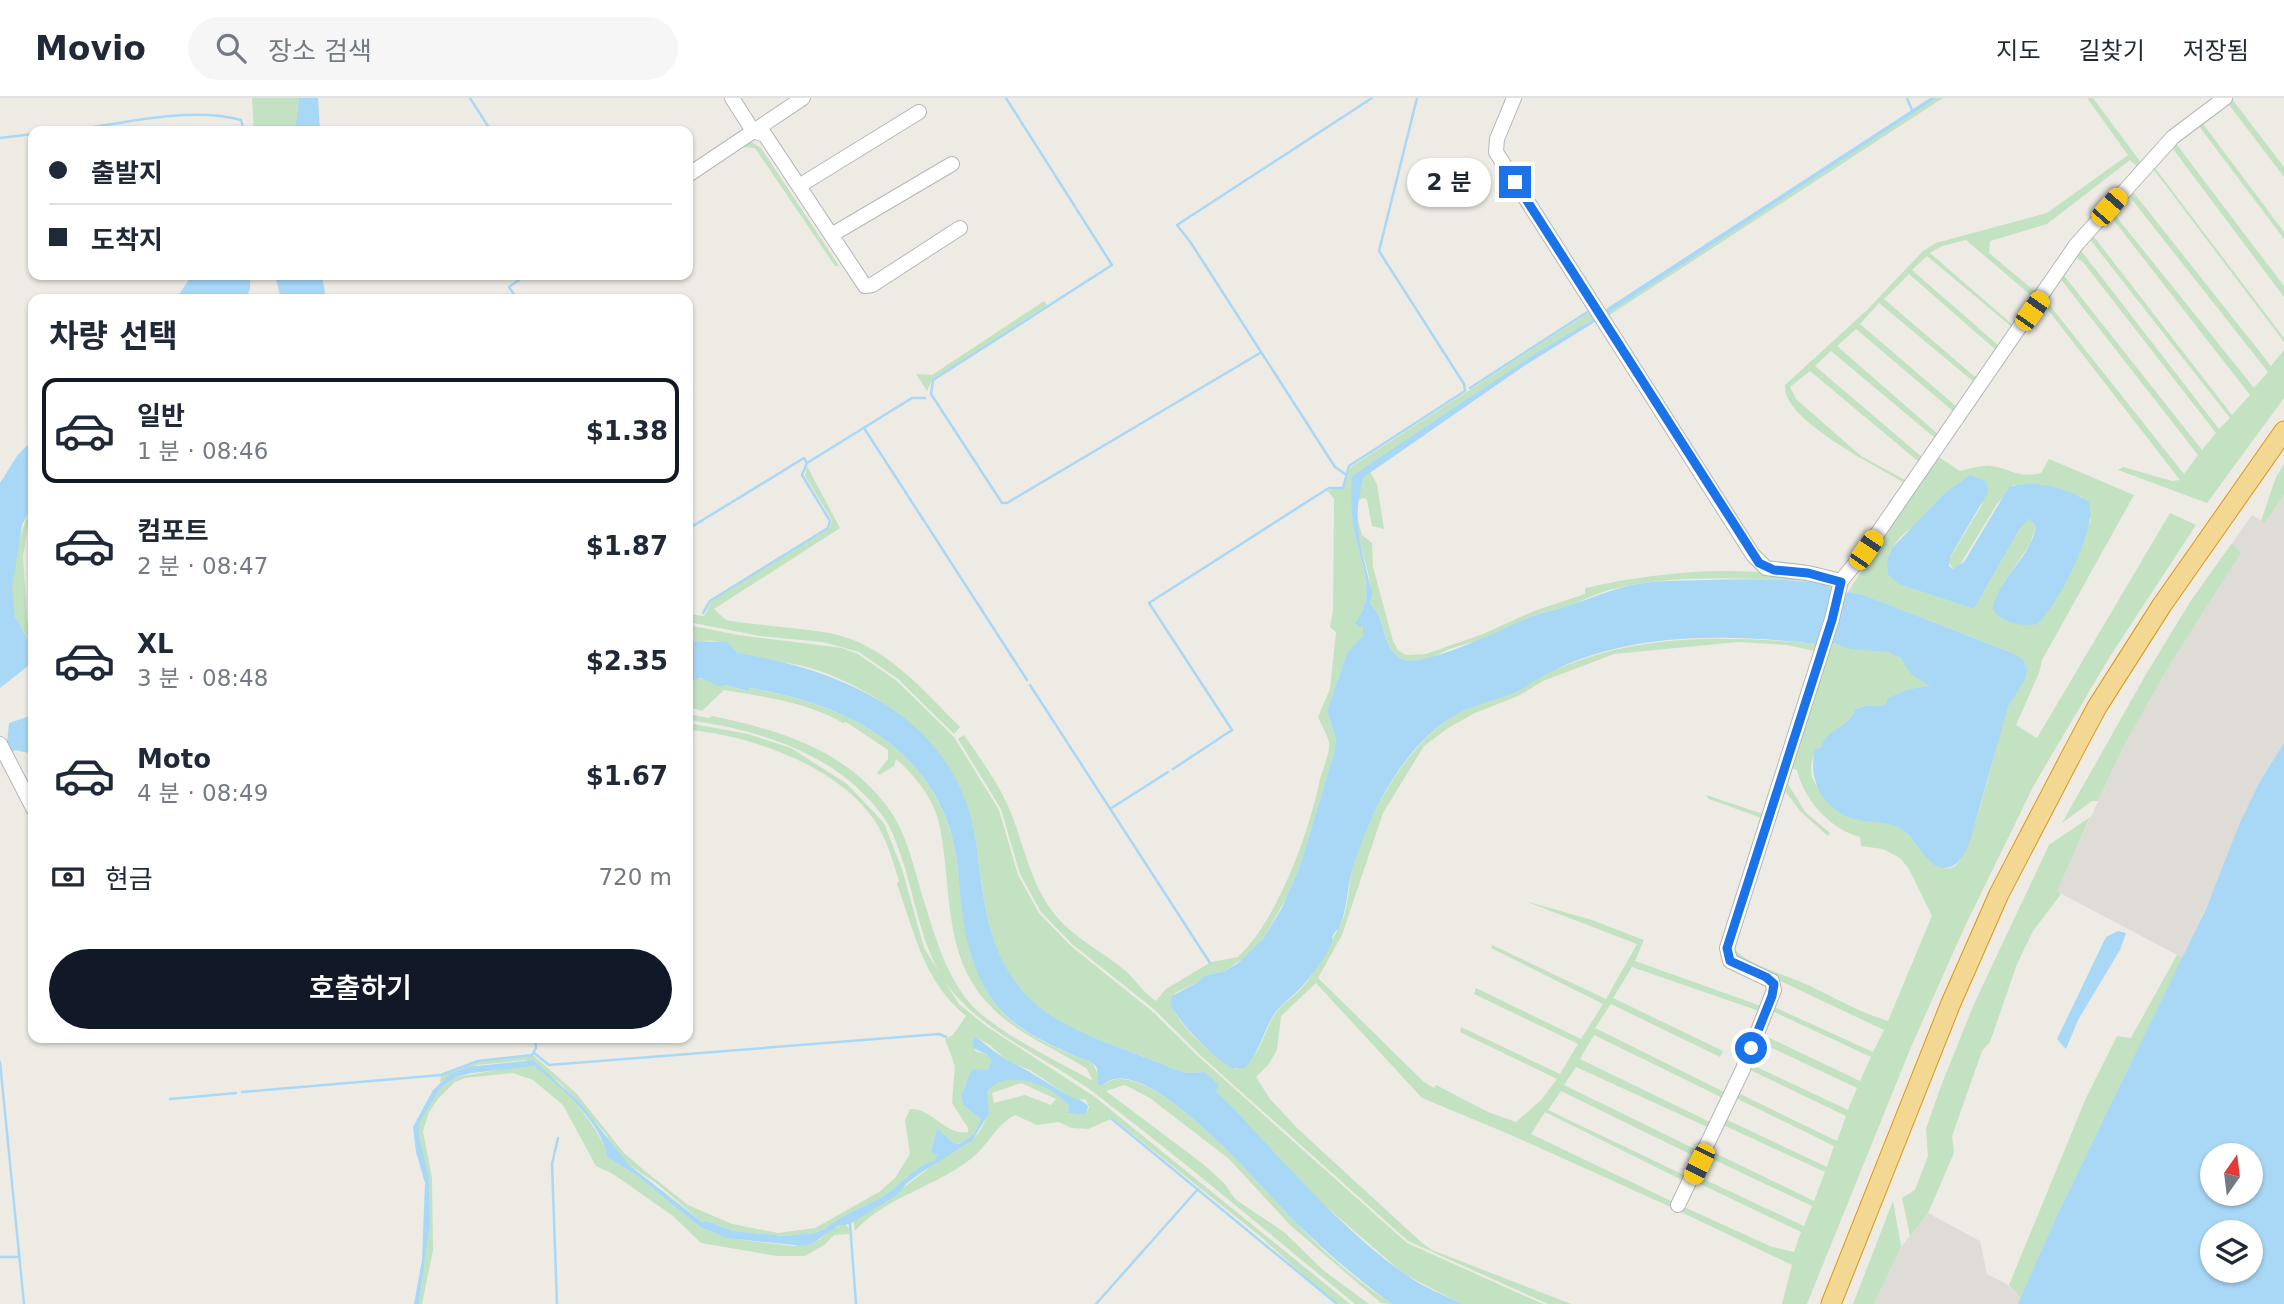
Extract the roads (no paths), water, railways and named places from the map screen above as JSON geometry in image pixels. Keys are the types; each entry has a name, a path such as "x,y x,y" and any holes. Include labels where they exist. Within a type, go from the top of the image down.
{"highway":[{"path":"1831,1304 1951,1003 1999,894 2067,762 2097,708 2162,605 2284,431"}],"street":[{"path":"732,98 753,131 765,135 865,286 872,285 960,228"},
{"path":"693,172 803,98"},
{"path":"1514,98 1497,139 1496,152 1753,555 1766,568 1808,573 1841,582"},
{"path":"1678,1205 1743,1069 1774,990 1772,981 1730,961 1727,948 1832,620 1841,582 1866,550 2076,246 2174,137 2225,98"},
{"path":"799,186 919,112"},
{"path":"833,234 952,164"},
{"path":"3,750 28,798"}],"water":[{"path":"299,98 318,98 320,126 296,126"},
{"path":"1930,98 1937,98 1604,316 1602,313 1609,307"},
{"path":"189,280 250,280 248,294 179,294"},
{"path":"276,280 323,280 325,294 280,294"},
{"path":"1597,317 1598,320 1524,366 1364,477 1358,508 1361,549 1372,593 1370,604 1380,618 1392,650 1405,660 1430,658 1530,617 1624,587 1659,581 1736,579 1824,584 1832,591 1816,644 1703,638 1628,646 1592,655 1558,669 1518,691 1465,710 1435,729 1410,755 1381,799 1354,864 1340,926 1323,959 1301,987 1275,1013 1245,1068 1226,1065 1198,1040 1170,1003 1172,996 1204,976 1225,971 1238,963 1263,939 1282,908 1300,866 1334,753 1336,739 1327,711 1347,653 1363,636 1363,626 1359,627 1355,623 1366,600 1366,588 1353,525 1352,476 1539,351"},
{"path":"28,444 28,514 22,525 12,589 15,616 28,640 28,666 0,688 0,483"},
{"path":"1970,475 1986,481 1988,492 1950,557 1949,566 1953,569 1964,562 2009,487 2029,484 2050,486 2089,502 2088,529 2074,566 2055,601 2037,624 2013,623 2001,618 1993,609 2001,587 2033,537 2036,526 2029,519 2019,530 1974,609 1898,584 1888,574 1887,560 1892,548 1944,494"},
{"path":"1848,592 1864,595 2012,653 2023,659 2027,668 2026,678 2008,707 1971,838 1958,862 1949,867 1943,868 1932,863 1906,833 1896,826 1858,820 1836,811 1816,784 1813,762 1815,750 1849,719 1855,709 1886,705 1888,698 1909,689 1930,686 1912,675 1900,658 1888,652 1851,649 1833,643 1843,597"},
{"path":"693,641 727,642 737,653 818,672 856,688 891,708 921,733 946,763 965,799 976,842 989,923 1002,960 1026,995 1056,1019 1094,1038 1187,1073 1205,1072 1219,1085 1216,1091 1354,1233 1412,1279 1462,1304 1392,1304 1317,1243 1234,1157 1174,1104 1146,1086 1121,1078 1102,1086 1098,1084 1097,1068 1093,1063 1039,1039 1003,1013 985,987 971,956 950,831 935,796 914,767 888,742 858,723 824,707 749,688 747,691 725,685 721,687 701,678 693,680"},
{"path":"28,717 28,753 15,750 10,755 4,747 9,723"},
{"path":"2284,743 2284,1304 2018,1304 2058,1213 2206,909 2241,820 2260,781"},
{"path":"2118,931 2126,933 2120,950 2078,1020 2066,1049 2057,1039 2106,937"},
{"path":"975,1037 1006,1059 1084,1102 1088,1106 1086,1115 1067,1113 1069,1106 1061,1098 1030,1082 1006,1081 996,1085 987,1092 989,1113 972,1141 922,1172 897,1195 850,1224 838,1226 813,1243 803,1246 726,1238 700,1227 636,1175 607,1157 604,1144 589,1119 568,1095 534,1066 456,1077 441,1088 420,1122 419,1136 429,1176 430,1225 419,1304 414,1304 422,1260 425,1183 416,1152 413,1127 433,1090 450,1074 468,1067 533,1060 579,1102 629,1165 702,1222 707,1221 734,1231 785,1236 825,1229 840,1218 883,1196 917,1169 934,1161 938,1155 931,1152 937,1128 954,1143 960,1144 974,1134 981,1119 963,1105 961,1095 972,1070 988,1069 991,1061 988,1055 973,1048"}],"waterway":[{"path":"470,98 488,126"},
{"path":"1006,98 1112,265 933,380 931,394 1002,503 1007,503 1260,353"},
{"path":"1345,474 1335,467 1177,225 1372,98"},
{"path":"1173,769 1232,730 1149,603 1329,488 1343,488 1349,466 1465,391 1464,384 1379,251 1417,98"},
{"path":"1907,98 1912,110"},
{"path":"97,126 198,115 241,120 243,126"},
{"path":"0,138 28,135"},
{"path":"514,294 509,287 519,280"},
{"path":"1470,388 1589,311"},
{"path":"703,613 710,601 828,528 830,521 802,475 807,463 912,398 925,398"},
{"path":"864,428 1027,680"},
{"path":"693,526 804,458 807,463"},
{"path":"1030,685 1210,963"},
{"path":"1110,809 1168,772"},
{"path":"534,1053 549,1065 939,1034 946,1037"},
{"path":"242,1092 441,1075 478,1061 532,1055 536,1043"},
{"path":"0,1062 24,1304"},
{"path":"170,1099 236,1093"},
{"path":"1112,1119 1337,1304"},
{"path":"557,1304 552,1164 558,1138"},
{"path":"1096,1304 1198,1189"},
{"path":"850,1224 856,1304"},
{"path":"0,1257 18,1257"}]}
